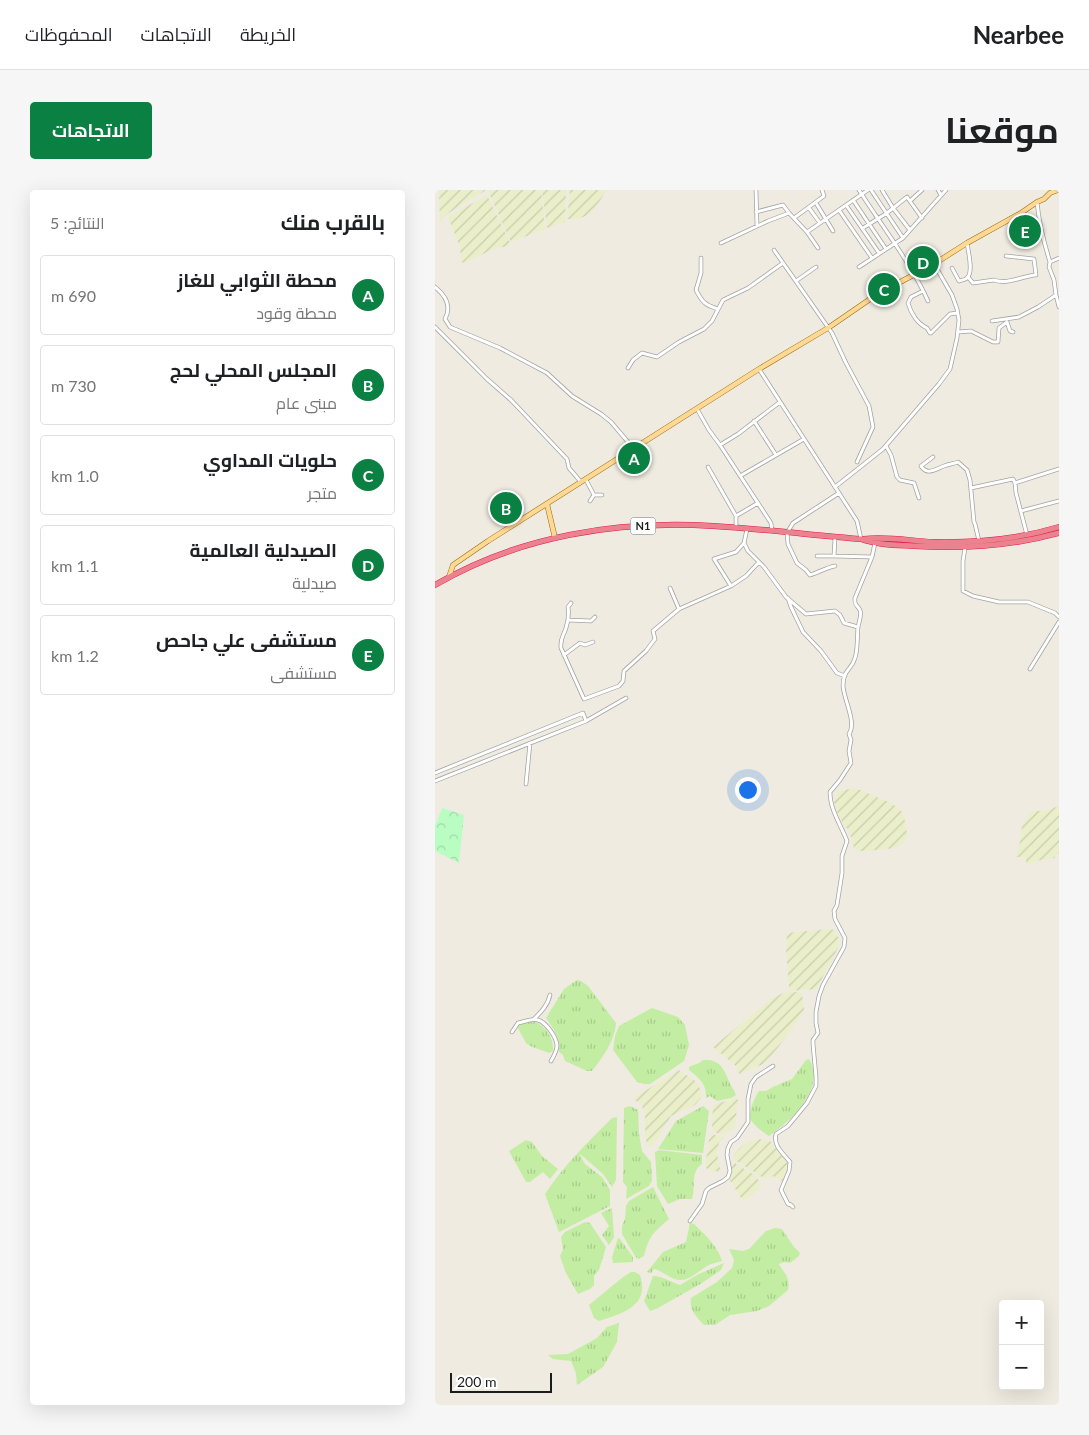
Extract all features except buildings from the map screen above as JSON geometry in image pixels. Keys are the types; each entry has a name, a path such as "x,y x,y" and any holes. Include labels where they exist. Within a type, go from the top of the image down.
{"highway":[{"name":"N1","path":"435,585 476,564 508,551 572,534 617,527 690,525 861,539 874,538 933,542 979,541 1059,527"},
{"name":"N1","path":"861,539 875,543 965,548 1015,542 1059,533"}],"main road":[{"path":"449,577 453,565 488,541 759,369 828,328 876,295 934,264 1044,199 1050,193 1058,190"},
{"path":"547,504 555,538"}],"street":[{"path":"756,190 757,226"},
{"path":"794,218 824,196 822,190"},
{"path":"859,190 913,274 928,301"},
{"path":"807,232 869,190 903,238"},
{"path":"882,190 910,230"},
{"path":"910,201 921,190"},
{"path":"938,190 941,195"},
{"path":"859,267 903,238 947,190"},
{"path":"863,228 887,213 907,197 922,218"},
{"path":"853,200 886,249"},
{"path":"1037,202 1037,214 1051,262 1049,267 1055,280 1059,307"},
{"path":"816,203 833,231"},
{"path":"757,212 783,205 807,232 818,248"},
{"path":"846,205 879,253"},
{"path":"809,208 820,223"},
{"path":"839,210 872,258"},
{"path":"721,243 789,213"},
{"path":"967,243 971,265 968,278"},
{"path":"774,250 832,333 869,406 873,427 857,462"},
{"path":"968,278 973,283 994,280 997,282 1036,275 1034,259 1006,256"},
{"path":"701,258 701,273 696,290 707,305 718,309"},
{"path":"1051,262 1059,258"},
{"path":"628,368 633,360 642,353 657,357 679,342 704,329 712,321 723,300 748,288 783,263"},
{"path":"835,487 886,446 950,369 958,332 957,313 952,295 934,264"},
{"path":"795,281 816,267"},
{"path":"953,268 959,281 968,278"},
{"path":"435,287 441,292 449,307 445,319 450,327 500,348 547,373 572,396 611,422 634,449"},
{"path":"923,291 911,298 908,303 921,326 927,328 930,333 950,314 957,313"},
{"path":"992,321 996,319 1007,320 1024,314 1056,295"},
{"path":"1007,320 1009,330 1013,332"},
{"path":"958,332 971,331 993,342 998,342 999,328 1007,320"},
{"path":"435,327 487,380 511,400 567,459 569,468 581,483"},
{"path":"759,369 857,521 861,539"},
{"path":"720,445 738,434 780,402"},
{"path":"697,409 771,523 771,532"},
{"path":"754,421 776,455"},
{"path":"740,476 803,439"},
{"path":"886,446 897,477 900,480 914,483 919,498"},
{"path":"933,457 921,466 923,470 927,472 958,462 967,470 970,480 974,522 979,541"},
{"path":"708,467 736,516 736,528"},
{"path":"1015,483 1059,469"},
{"path":"971,488 1013,479 1027,534"},
{"path":"586,480 594,495"},
{"path":"835,566 810,575 797,563 788,544 787,533 793,523 839,493"},
{"path":"594,495 602,495"},
{"path":"591,501 594,495"},
{"path":"1021,511 1059,501"},
{"path":"736,516 758,503"},
{"path":"731,586 714,559 736,552 744,543 747,529"},
{"path":"834,556 835,537"},
{"path":"744,543 747,550 759,562 787,598 806,614 835,611 840,615 844,623 858,627"},
{"path":"793,1208 786,1202 781,1190 789,1171 790,1162 775,1144 774,1139 775,1134 788,1126 807,1103 816,1086 813,1040 818,1033 816,1012 819,996 823,985 845,947 845,938 835,919 834,911 837,905 842,873 842,856 847,841 830,800 830,792 851,763 849,751 851,740 849,734 853,729 843,684 846,672 855,661 856,655 860,614 859,609 854,603 855,598 872,557 875,543"},
{"path":"965,548 963,591 973,596 999,602 1027,602 1055,613 1059,617"},
{"path":"817,556 872,557"},
{"path":"571,603 568,607 566,630 560,641 561,648 584,699 619,686 623,681 624,671 646,651 655,639 653,631 679,609 731,586 746,576 759,562"},
{"path":"670,588 679,609"},
{"path":"787,598 803,632 821,651 837,673 845,676"},
{"path":"568,620 591,621 595,617"},
{"path":"1029,669 1059,622"},
{"path":"564,655 580,643 585,645 593,642"},
{"path":"435,781 585,721 626,698"},
{"path":"435,773 583,713 585,721"},
{"path":"526,784 530,743"},
{"path":"534,1019 543,1010 550,995"},
{"path":"512,1032 518,1023 534,1019 542,1022 554,1036 557,1045 556,1053 551,1061"},
{"path":"690,1221 703,1204 706,1191 728,1176 730,1171 727,1155 728,1148 749,1122 748,1099 751,1084 756,1077 773,1066"}],"green space":[{"path":"438,190 486,190 447,214 440,221 439,195 441,200"},
{"path":"541,190 545,229 511,242 488,191"},
{"path":"542,190 566,190 565,222 547,228"},
{"path":"570,190 607,190 588,215 578,219 567,219"},
{"path":"487,195 510,243 508,246 493,249 465,263 461,262 460,247 448,217"},
{"path":"855,788 889,802 900,809 904,816 907,834 905,842 895,848 858,851 854,848 849,830 838,814 834,802 836,794 840,791"},
{"path":"1059,806 1059,853 1055,855 1055,858 1034,861 1026,865 1026,859 1015,857 1020,842 1022,826 1030,812 1048,810"},
{"path":"442,808 464,815 459,863 435,851 435,826"},
{"path":"834,930 838,937 839,946 816,989 790,991 786,950 787,933"},
{"path":"577,980 588,986 616,1023 611,1042 592,1071 587,1071 565,1061 563,1055 559,1052 556,1034 546,1018 564,989"},
{"path":"797,992 802,995 804,1010 786,1037 763,1064 739,1074 735,1065 713,1047 772,998 784,993"},
{"path":"652,1008 678,1017 685,1025 689,1045 684,1061 650,1084 644,1084 637,1082 613,1050 619,1026"},
{"path":"532,1021 541,1025 548,1032 552,1041 553,1051 549,1053 526,1043 518,1028 519,1025"},
{"path":"809,1059 813,1070 810,1092 796,1113 769,1136 750,1119 751,1108 755,1098 759,1091 766,1091 792,1079 806,1060"},
{"path":"703,1060 717,1062 720,1065 736,1095 717,1101 710,1096 706,1098 704,1085 689,1070 689,1067"},
{"path":"679,1070 697,1082 701,1091 701,1098 695,1105 671,1116 655,1143 650,1147 645,1138 645,1117 642,1106 632,1099"},
{"path":"736,1098 739,1101 735,1126 726,1134 715,1133 712,1128 713,1105"},
{"path":"630,1106 638,1110 642,1151 651,1162 652,1181 649,1186 626,1199 627,1187 623,1182 624,1108"},
{"path":"703,1106 709,1111 703,1153 658,1149 676,1121"},
{"path":"617,1117 616,1180 612,1187 603,1174 579,1153 585,1164 602,1177 610,1190 610,1206 559,1232 545,1194 577,1154 612,1118"},
{"path":"710,1134 724,1137 719,1142 717,1153 719,1172 707,1169 705,1166"},
{"path":"757,1139 770,1141 787,1163 787,1169 782,1181 773,1176 767,1179 762,1177 733,1159 733,1156 740,1148 748,1142"},
{"path":"526,1140 532,1142 542,1156 558,1169 550,1179 543,1172 530,1182 526,1182 509,1151"},
{"path":"659,1150 702,1155 702,1164 698,1167 695,1175 692,1199 680,1199 668,1204 657,1186 655,1152"},
{"path":"733,1162 756,1176 760,1183 759,1190 743,1201 729,1179"},
{"path":"653,1187 669,1219 653,1234 644,1256 638,1259 622,1234 626,1206 629,1201"},
{"path":"612,1208 614,1237 609,1245 602,1235 609,1226 601,1213"},
{"path":"585,1222 590,1223 606,1247 599,1270 594,1276 594,1285 590,1289 578,1294 566,1273 560,1256 563,1250 561,1237 565,1232"},
{"path":"690,1223 694,1224 711,1241 722,1261 711,1264 683,1280 670,1277 654,1269 651,1273 647,1272 663,1252 686,1242"},
{"path":"775,1228 782,1229 800,1253 790,1263 784,1262 779,1264 787,1276 788,1290 769,1306 757,1311 730,1315 715,1325 704,1325 692,1309 691,1298 717,1282 732,1268 734,1260 729,1249 743,1251 749,1249 766,1231"},
{"path":"618,1238 633,1257 633,1262 613,1263 612,1257"},
{"path":"724,1263 721,1270 702,1283 658,1308 650,1311 644,1301 653,1276 680,1285"},
{"path":"631,1272 640,1275 642,1286 638,1301 632,1307 617,1315 599,1321 594,1318 589,1305"},
{"path":"619,1323 617,1342 603,1367 577,1385 576,1373 571,1361 553,1359 548,1355 568,1354 597,1338 607,1327"}],"place":[{"name":"مستشفى علي جاحص","path":"1025,231"},
{"name":"الصيدلية العالمية","path":"923,262"},
{"name":"حلويات المداوي","path":"884,289"},
{"name":"محطة الثوابي للغاز","path":"634,458"},
{"name":"المجلس المحلي لحج","path":"506,508"}]}
